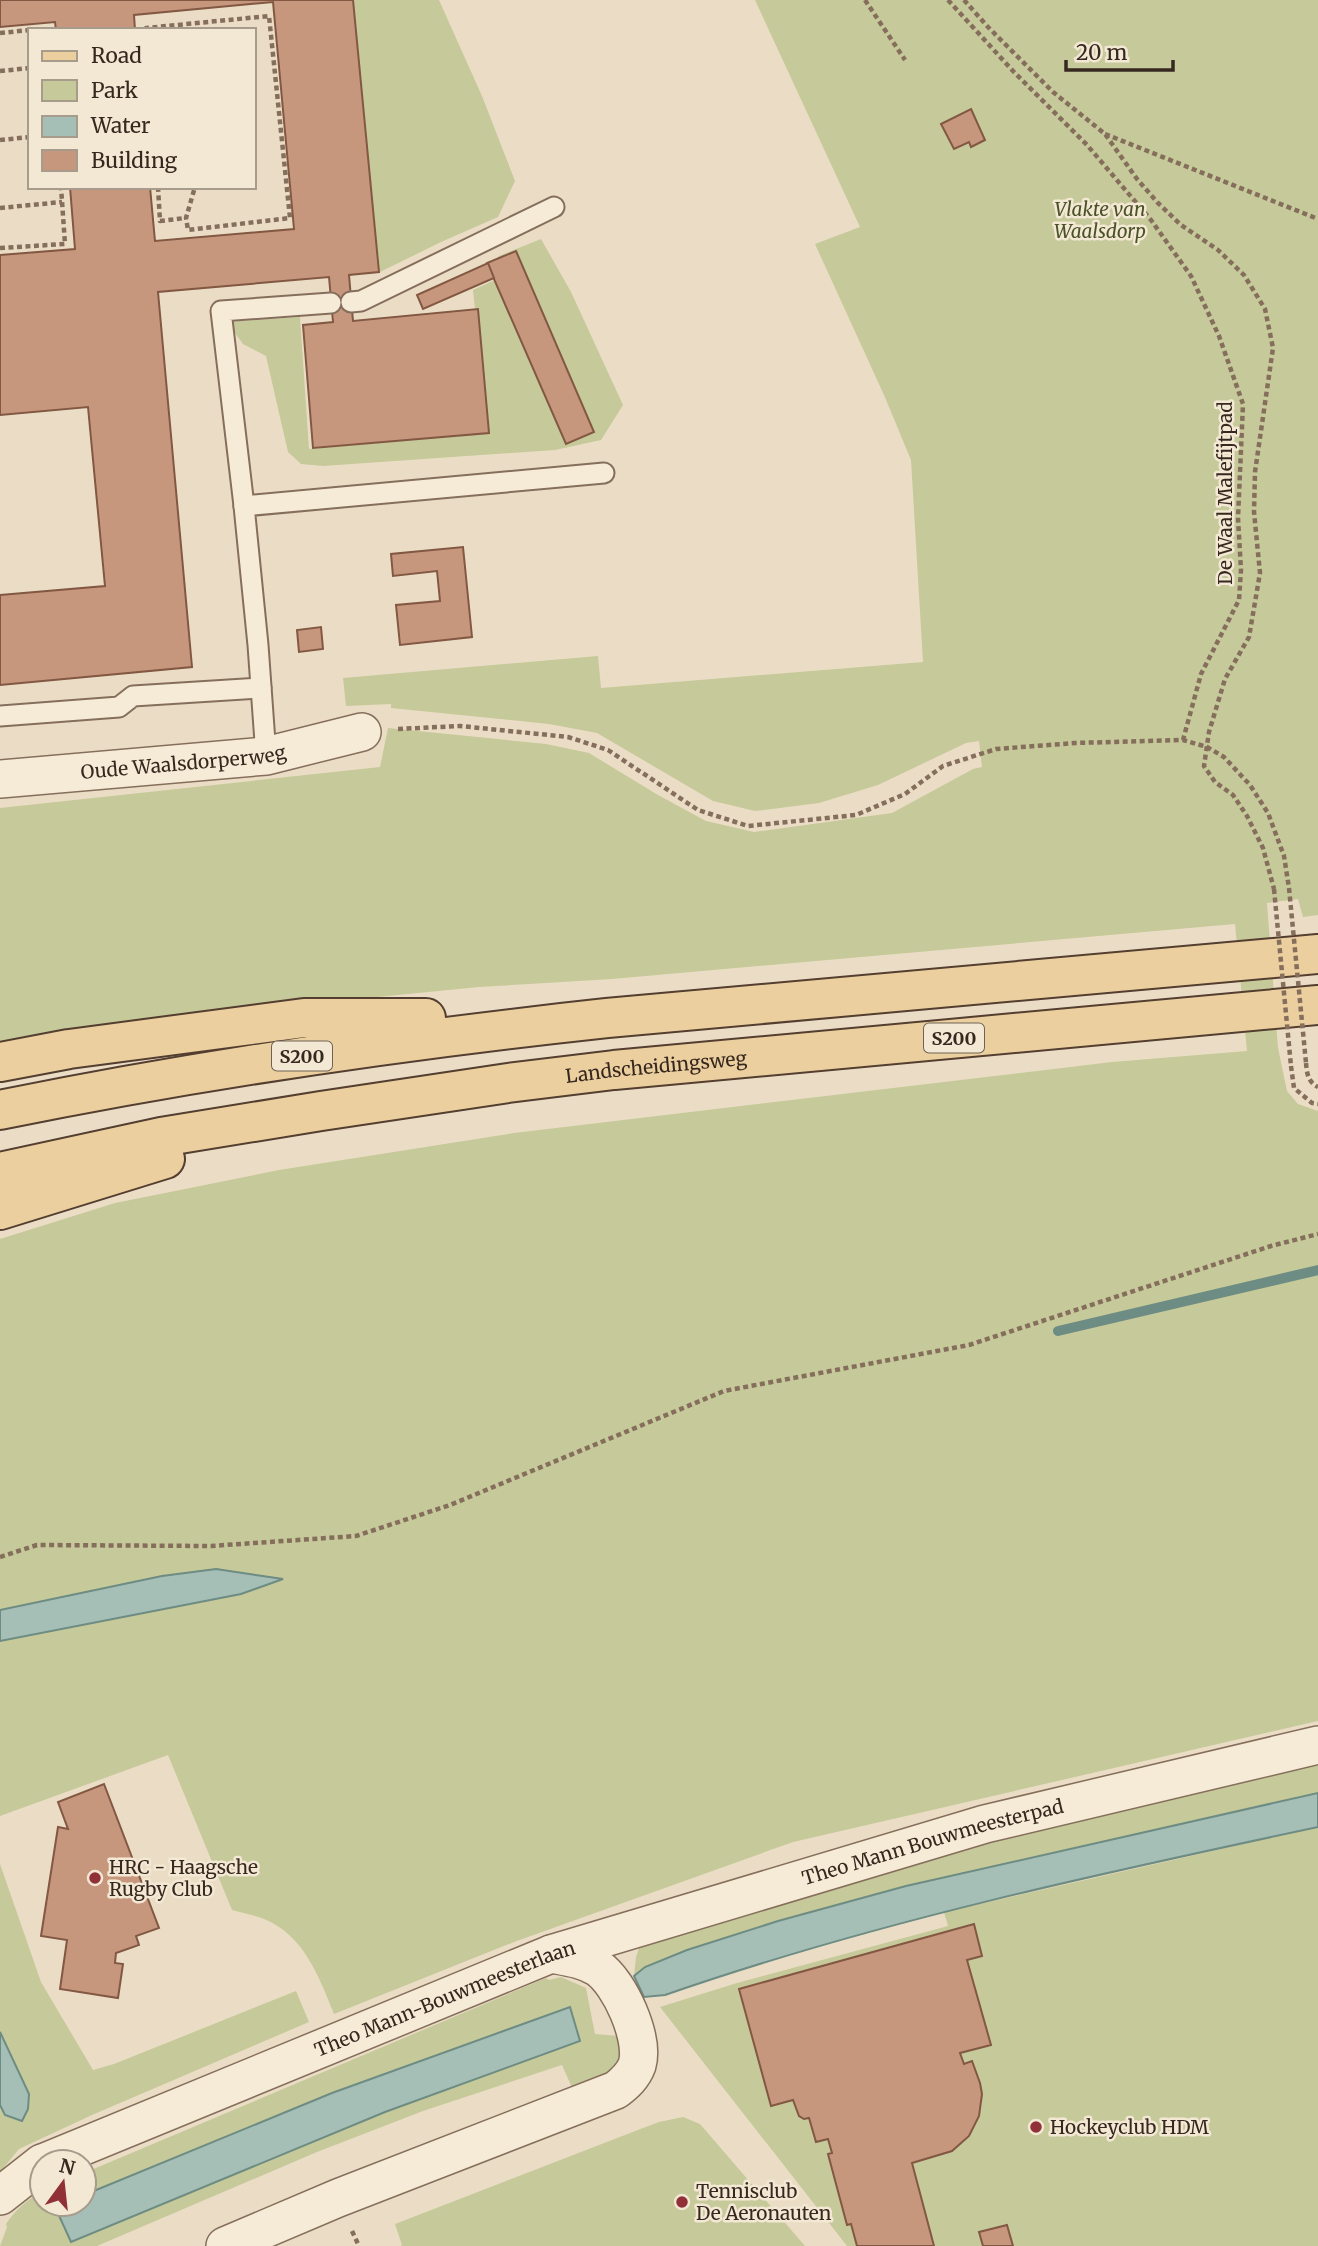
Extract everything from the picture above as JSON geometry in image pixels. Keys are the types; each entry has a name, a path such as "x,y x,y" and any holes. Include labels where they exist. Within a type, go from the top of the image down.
{"main road":[{"name":"S200","path":"0,1110 251,1063 463,1034 607,1018 1318,954"},
{"name":"Landscheidingsweg","path":"0,1172 161,1137 508,1083 614,1070 1318,1004"},
{"path":"0,1062 69,1049 304,1018 607,1018"},
{"path":"0,1210 321,1111"}],"street":[{"name":"Oude Waalsdorperweg","path":"0,779 266,756 362,732"},
{"name":"Theo Mann Bouwmeesterpad","path":"551,1954 985,1824 1318,1745"},
{"name":"Theo Mann-Bouwmeesterlaan","path":"79,2148 551,1954 584,1961 612,1980 635,2033 638,2049 637,2063 627,2082 616,2090 338,2198 225,2246"},
{"name":"Theo Mann-Bouwmeesterlaan","path":"0,2196 28,2175"}],"lane":[{"path":"266,756 244,506 220,311 361,301 554,208"},
{"path":"244,506 604,473"},
{"path":"0,716 119,707 133,696 261,688"}],"path":[{"path":"865,0 905,60"},
{"name":"De Waal Malefijtpad","path":"948,0 1013,71 1087,145 1151,220 1191,276 1219,336 1242,404 1238,518 1240,600 1201,674 1183,740"},
{"path":"964,0 1053,92 1105,134 1136,179 1158,203 1181,225 1218,250 1244,275 1265,309 1273,348 1255,472 1254,512 1260,573 1249,637 1225,679 1209,732 1204,766 1215,782 1233,795 1263,848 1274,889 1294,1088 1312,1103 1318,1104"},
{"path":"146,28 269,16 290,218 188,230 186,218 194,189"},
{"path":"0,33 28,30"},
{"path":"0,71 28,68"},
{"path":"1105,134 1318,219"},
{"path":"0,140 28,137"},
{"path":"0,248 65,244 61,189"},
{"path":"158,189 160,220 186,218"},
{"path":"0,208 62,202"},
{"path":"362,732 460,726 568,737 608,750 698,810 748,826 856,815 905,794 943,766 996,749 1075,743 1183,740 1207,747 1224,757 1250,785 1268,813 1284,856 1308,1077 1318,1087"},
{"path":"0,1557 37,1545 211,1546 356,1536 450,1505 724,1391 969,1345 1271,1246 1318,1234"}],"green space":[{"path":"353,0 439,0 482,96 515,181 498,217 378,273"},
{"name":"Vlakte van Waalsdorp","path":"755,0 1318,0 1318,915 1303,917 1298,899 1267,903 1278,1048 1287,1091 1298,1104 1318,1111 1318,1721 793,1842 514,1942 334,2014 316,1972 290,1935 264,1919 232,1910 168,1755 0,1816 0,1641 241,1594 281,1579 216,1569 162,1576 0,1610 0,1239 115,1203 279,1170 514,1133 1112,1062 1247,1051 1235,924 347,1000 0,1051 0,808 380,767 388,728 546,744 589,753 706,821 754,832 892,813 973,769 982,767 979,741 966,743 878,785 819,803 755,811 713,801 597,733 549,724 391,708 391,704 346,706 343,678 598,656 601,688 923,662 911,460 815,244 860,227"},
{"path":"541,239 571,292 623,405 601,440 555,450 323,466 301,464 288,452 266,356 243,344 227,322 300,317 309,449 488,433 473,290 495,280 488,265 499,256"},
{"path":"1318,1753 1318,1793 906,1886 778,1921 687,1950 645,1967 634,1976 641,1942 674,1923"},
{"name":"Hockeyclub HDM","path":"1318,1827 1318,2246 847,2246 660,2007 737,1983 948,1926 944,1912"},
{"path":"0,1864 41,1982 93,2070 296,1991 309,2022 19,2149 0,2172 0,2105 5,2115 29,2094 0,2032"},
{"path":"561,1977 586,1988 595,2034 618,2036 620,2054 612,2073 573,2090 562,2065 423,2111 317,2152 97,2246 0,2246 6,2224 28,2201 28,2218 60,2218 71,2242 385,2112 580,2041 570,2007 332,2093 98,2189 98,2167 546,1978 549,1980"},
{"path":"683,2117 700,2124 805,2246 400,2246 402,2245 395,2224 659,2122"}],"water":[{"path":"216,1569 283,1579 241,1594 0,1641 0,1610 162,1576"},
{"path":"1318,1793 1318,1827 1071,1881 907,1922 745,1968 665,1995 644,1997 634,1976 645,1967 687,1950 778,1921 906,1886"},
{"path":"570,2007 580,2041 385,2112 71,2242 60,2218 98,2218 98,2189 332,2093"},
{"path":"0,2032 29,2094 28,2109 22,2121 5,2115 0,2105"}],"building":[{"path":"0,0 353,0 379,272 349,275 353,321 478,309 489,433 313,448 303,325 333,322 329,277 158,292 192,667 0,685 0,595 105,586 88,407 0,415 0,255 75,249 70,189 150,189 155,241 294,229 273,2 134,15 135,28 56,28 55,22 0,27"},
{"path":"971,109 985,140 971,147 969,142 954,149 941,124"},
{"path":"516,251 594,432 566,444 487,263"},
{"path":"488,263 494,278 423,309 417,295"},
{"path":"463,547 472,637 400,645 396,605 440,601 437,571 393,576 391,554"},
{"path":"321,627 323,649 299,652 297,630"},
{"name":"HRC - Haagsche Rugby Club","path":"104,1784 159,1928 136,1936 139,1945 116,1953 115,1963 123,1964 118,1998 60,1989 67,1940 41,1936 58,1827 68,1829 58,1802"},
{"path":"974,1924 982,1956 967,1960 991,2045 960,2053 964,2064 972,2061 980,2083 982,2094 979,2116 969,2136 952,2151 912,2163 934,2246 857,2246 851,2224 847,2225 828,2154 832,2153 828,2139 816,2142 809,2118 799,2116 793,2100 771,2106 739,1989"},
{"path":"1007,2225 1013,2246 983,2246 979,2232"}],"waterway":[{"path":"1058,1331 1318,1270"}],"place":[{"name":"HRC - Haagsche Rugby Club","path":"95,1878"},
{"name":"Hockeyclub HDM","path":"1036,2127"},
{"name":"Tennisclub De Aeronauten","path":"682,2202"}]}
